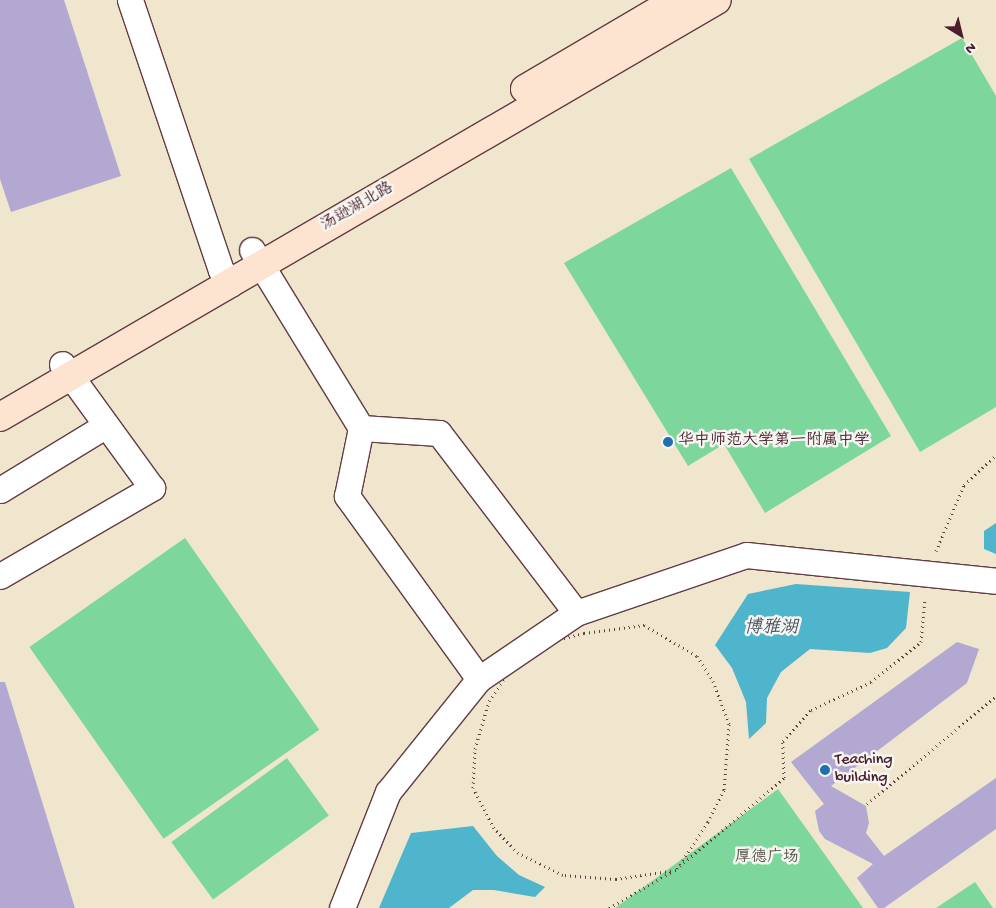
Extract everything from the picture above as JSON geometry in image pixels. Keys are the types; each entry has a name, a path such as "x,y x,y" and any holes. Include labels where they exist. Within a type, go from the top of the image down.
{"main road":[{"name":"汤逊湖北路","path":"0,417 67,371 226,277 677,0"},
{"name":"汤逊湖北路","path":"257,257 717,0"},
{"name":"汤逊湖北路","path":"0,399 67,371"}],"street":[{"path":"130,0 226,277"},
{"path":"257,257 361,428 346,496 479,679"},
{"path":"0,576 152,488 67,371"},
{"path":"0,490 106,426"},
{"path":"361,428 439,432 576,613"},
{"path":"342,908 388,792 479,679 576,613 746,555 928,572 996,581"}],"path":[{"path":"609,908 676,870 784,778 783,741 811,710 871,682 921,642 928,572 964,486 996,455"},
{"path":"644,625 697,656 713,681 729,724 724,790 676,870 616,879 563,875 518,853 494,828 473,788 476,749 489,701 525,648 584,633 644,625"},
{"path":"867,804 996,696"}],"green space":[{"path":"962,38 996,96 996,407 920,452 749,159"},
{"path":"731,168 891,436 765,513 724,444 688,466 564,263"},
{"path":"185,538 319,730 164,839 29,647"},
{"path":"287,758 329,815 213,899 171,842"},
{"name":"厚德广场","path":"778,789 863,908 615,908"},
{"path":"975,882 993,908 936,908"}],"water":[{"path":"996,523 996,554 984,549 984,531"},
{"name":"博雅湖","path":"796,584 910,592 906,628 887,648 870,653 810,649 781,672 767,698 766,723 749,739 746,702 732,668 715,645 748,594"},
{"path":"473,826 497,856 519,875 545,887 535,897 494,890 473,890 449,908 379,908 411,833"}],"building":[{"path":"0,0 64,0 121,176 11,212 0,179"},
{"name":"Teaching building","path":"957,642 979,649 967,683 831,786 866,806 869,823 866,833 884,856 996,778 996,829 884,908 878,908 857,878 873,864 825,839 819,831 815,811 824,804 791,762"},
{"path":"0,682 5,682 75,908 0,908"}],"place":[{"name":"华中师范大学第一附属中学","path":"668,442"},
{"name":"Teaching building","path":"825,770"}]}
